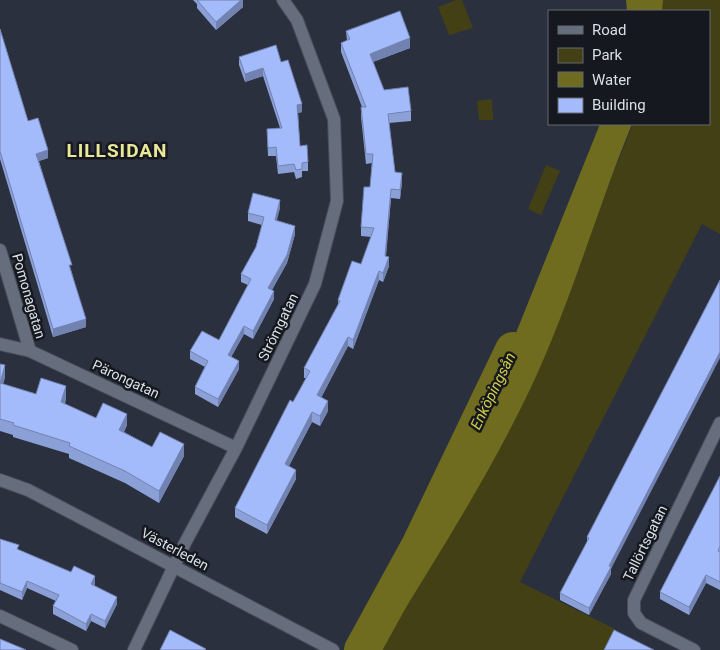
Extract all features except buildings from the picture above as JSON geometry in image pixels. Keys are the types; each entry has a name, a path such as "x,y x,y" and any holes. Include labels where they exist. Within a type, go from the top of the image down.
{"street":[{"name":"Strömgatan","path":"134,650 174,565 236,448 315,284 337,201 334,119 297,20 282,0"},
{"name":"Pomonagatan","path":"0,250 30,350"},
{"name":"Pärongatan","path":"0,344 30,350 236,448"},
{"name":"Tallörtsgatan","path":"694,650 642,623 634,613 634,600 720,423"},
{"name":"Västerleden","path":"0,480 28,490 334,650"},
{"path":"0,616 72,650"}],"green space":[{"path":"456,0 462,0 473,28 449,35 438,7"},
{"path":"652,0 720,0 720,234 702,224 520,582 615,629 605,650 379,650 492,445 558,310 633,125 710,125 710,10 652,10"},
{"path":"492,99 493,120 479,120 477,101"},
{"path":"546,165 560,171 541,215 528,209"}],"water":[{"path":"626,0 663,0 662,10 627,10"},
{"path":"600,125 632,125 560,319 517,417 443,547 384,643 365,634 456,482"}],"waterway":[{"name":"Enköpingsån","path":"362,650 419,546 513,350"}],"district":[{"name":"LILLSIDAN","path":"117,150"}]}
